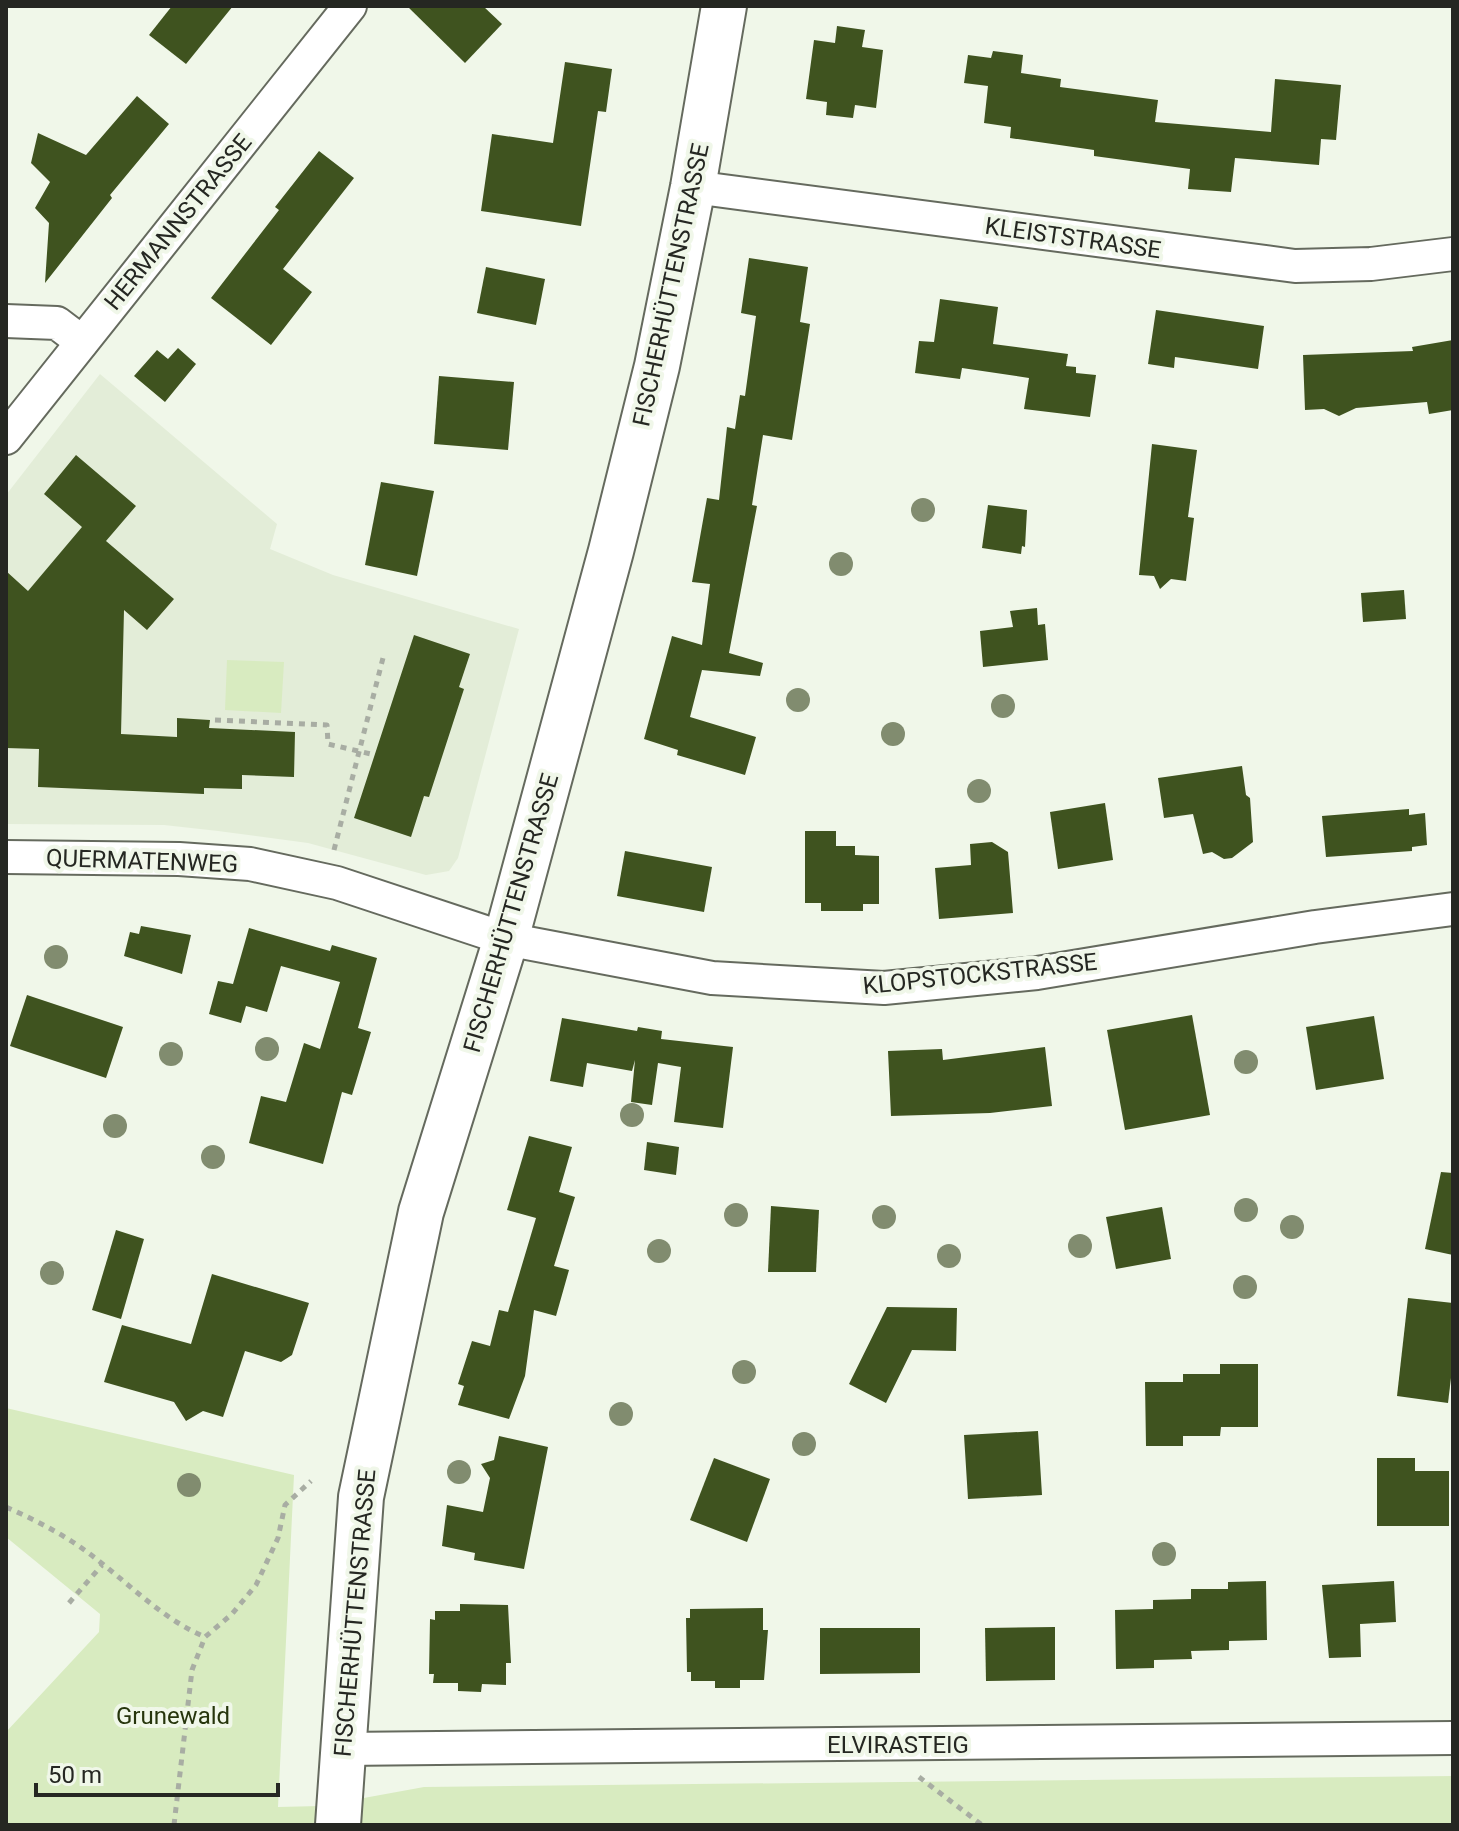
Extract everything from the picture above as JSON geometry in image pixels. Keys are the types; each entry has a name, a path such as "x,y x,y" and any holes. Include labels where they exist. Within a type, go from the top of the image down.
{"street":[{"name":"HERMANNSTRASSE","path":"6,438 350,6"},
{"name":"FISCHERHÜTTENSTRASSE","path":"338,1825 361,1497 421,1212 506,939 653,382 693,187 724,6"},
{"name":"KLEISTSTRASSE","path":"693,187 1295,266 1371,264 1453,254"},
{"path":"6,321 57,323 82,342"},
{"name":"QUERMATENWEG","path":"6,857 179,859 250,864 337,883 506,939"},
{"name":"KLOPSTOCKSTRASSE","path":"506,939 712,978 884,988 1037,973 1315,927 1453,909"},
{"name":"ELVIRASTEIG","path":"342,1749 1453,1738"}],"path":[{"path":"332,855 356,750 383,658"},
{"path":"215,720 327,725 328,744 375,755"},
{"path":"174,1825 192,1670 205,1637 232,1614 256,1585 278,1538 285,1505 311,1481"},
{"path":"6,1507 39,1522 102,1565 182,1628 205,1637"},
{"path":"69,1603 102,1565"},
{"path":"917,1775 982,1825"}],"shaded area":[{"path":"100,374 277,524 270,549 333,575 519,629 458,858 449,871 426,875 308,843 164,825 6,824 6,495"}],"green space":[{"path":"227,660 284,662 281,713 225,710"},
{"name":"Grunewald","path":"6,1408 294,1475 278,1807 320,1806 424,1787 1453,1776 1453,1825 6,1825 6,1732 99,1632 100,1614 6,1537"}],"building":[{"path":"172,6 233,6 186,64 149,35"},
{"path":"407,6 483,6 502,24 465,63"},
{"path":"837,26 865,30 862,47 883,50 876,108 855,105 853,118 826,115 827,102 806,99 814,40 835,43"},
{"path":"993,51 1023,55 1021,73 1061,79 1060,87 1158,100 1155,122 1271,132 1275,79 1341,85 1336,140 1321,139 1319,165 1235,158 1231,192 1188,189 1190,169 1094,156 1094,150 1010,138 1011,127 984,123 988,86 964,83 968,55 991,58"},
{"path":"565,62 612,69 606,112 598,111 581,226 481,211 492,134 553,143"},
{"path":"137,96 169,124 110,195 112,198 45,283 49,223 35,208 50,182 31,163 38,133 86,155"},
{"path":"319,151 354,178 283,269 312,292 271,345 211,298 279,210 275,207"},
{"path":"749,258 808,267 800,322 810,324 792,440 763,435 752,505 757,506 729,653 763,663 760,676 702,670 690,717 756,737 745,775 677,755 678,750 644,739 672,636 702,645 710,584 692,582 707,498 719,500 727,427 735,429 740,395 745,396 756,316 741,313"},
{"path":"486,267 545,279 536,325 477,313"},
{"path":"940,299 998,307 993,344 1068,354 1066,366 1076,367 1076,373 1096,375 1090,417 1024,409 1029,378 962,368 960,379 915,373 919,341 934,342"},
{"path":"1156,310 1264,326 1258,369 1175,357 1174,368 1148,364"},
{"path":"1453,340 1453,410 1429,414 1427,402 1356,408 1339,416 1324,409 1305,410 1303,355 1413,351 1412,347"},
{"path":"178,348 196,364 165,402 134,376 157,350 168,359"},
{"path":"439,376 514,382 508,450 434,444"},
{"path":"1152,444 1197,450 1188,517 1194,518 1186,581 1171,579 1160,589 1154,576 1139,575"},
{"path":"76,455 136,506 106,541 174,599 147,630 124,610 121,734 177,737 177,718 210,720 209,728 295,732 294,777 242,775 242,789 204,788 204,794 38,787 39,749 6,748 6,571 28,591 82,527 44,494"},
{"path":"381,482 434,491 417,576 365,565"},
{"path":"988,505 1027,510 1025,547 1022,546 1021,554 982,548"},
{"path":"1404,590 1406,619 1363,622 1361,593"},
{"path":"1037,608 1038,625 1045,624 1048,660 983,667 980,631 1013,627 1010,611"},
{"path":"414,635 470,654 459,687 464,689 429,797 424,796 411,837 354,818"},
{"path":"1242,766 1246,795 1250,798 1253,842 1232,858 1224,859 1212,852 1203,854 1193,814 1164,818 1158,778"},
{"path":"1105,803 1113,860 1058,869 1050,812"},
{"path":"1409,809 1409,815 1425,813 1427,845 1412,847 1412,851 1326,857 1322,816"},
{"path":"805,831 836,831 836,846 855,846 855,855 879,856 879,904 863,904 863,911 821,911 821,903 805,903"},
{"path":"992,842 1008,852 1013,913 939,919 935,868 971,865 970,844"},
{"path":"625,851 712,867 704,912 617,896"},
{"path":"141,926 191,935 182,974 124,956 130,932 139,934"},
{"path":"249,928 330,951 332,945 377,958 358,1028 371,1032 352,1095 342,1092 323,1164 249,1143 261,1096 286,1102 304,1043 320,1049 340,982 281,966 267,1012 246,1006 241,1023 209,1014 218,981 233,984"},
{"path":"27,995 123,1027 106,1078 10,1046"},
{"path":"1192,1015 1210,1115 1125,1130 1107,1030"},
{"path":"1374,1016 1384,1079 1316,1090 1306,1027"},
{"path":"562,1018 637,1031 638,1027 662,1031 661,1039 733,1047 723,1128 674,1122 681,1067 658,1063 652,1105 631,1102 635,1060 632,1071 587,1063 583,1087 550,1081"},
{"path":"1045,1047 1052,1106 990,1113 891,1116 888,1051 942,1049 943,1060"},
{"path":"529,1136 572,1147 559,1192 575,1197 554,1266 569,1270 556,1316 534,1310 525,1376 509,1419 458,1405 464,1386 458,1384 472,1341 490,1346 499,1310 508,1312 536,1218 507,1210"},
{"path":"647,1142 679,1147 676,1175 644,1170"},
{"path":"1441,1172 1453,1173 1453,1255 1425,1249"},
{"path":"771,1206 819,1210 816,1272 768,1272"},
{"path":"1162,1207 1171,1259 1116,1269 1106,1217"},
{"path":"116,1230 144,1239 121,1319 92,1310"},
{"path":"212,1274 309,1303 292,1355 281,1362 245,1351 223,1417 203,1411 186,1421 174,1402 104,1382 122,1325 191,1344"},
{"path":"1408,1298 1453,1303 1453,1361 1448,1403 1397,1396"},
{"path":"887,1307 957,1308 956,1351 912,1350 886,1403 849,1384"},
{"path":"1220,1364 1258,1364 1258,1427 1221,1427 1220,1436 1183,1436 1183,1446 1146,1446 1145,1382 1183,1382 1183,1374 1220,1374"},
{"path":"1038,1431 1042,1495 968,1499 964,1435"},
{"path":"499,1436 548,1447 524,1569 474,1560 475,1553 442,1546 447,1505 483,1512 490,1478 481,1464 494,1460"},
{"path":"714,1458 770,1479 747,1542 690,1520"},
{"path":"1377,1458 1415,1458 1415,1471 1449,1471 1449,1526 1377,1526"},
{"path":"1266,1581 1267,1640 1229,1641 1229,1650 1191,1651 1192,1659 1154,1660 1154,1668 1116,1669 1115,1610 1153,1609 1153,1600 1191,1599 1191,1589 1228,1589 1228,1582"},
{"path":"1394,1581 1396,1622 1360,1624 1361,1657 1329,1658 1322,1585"},
{"path":"460,1604 508,1605 511,1663 506,1663 506,1685 482,1684 481,1692 458,1691 458,1683 433,1683 434,1674 429,1674 430,1619 435,1620 435,1611 460,1611"},
{"path":"763,1608 763,1630 768,1630 764,1680 740,1680 740,1688 715,1688 715,1681 691,1681 691,1672 687,1672 686,1618 690,1618 690,1609"},
{"path":"1055,1627 1055,1680 986,1681 985,1628"},
{"path":"820,1628 920,1628 920,1673 820,1674"}]}
